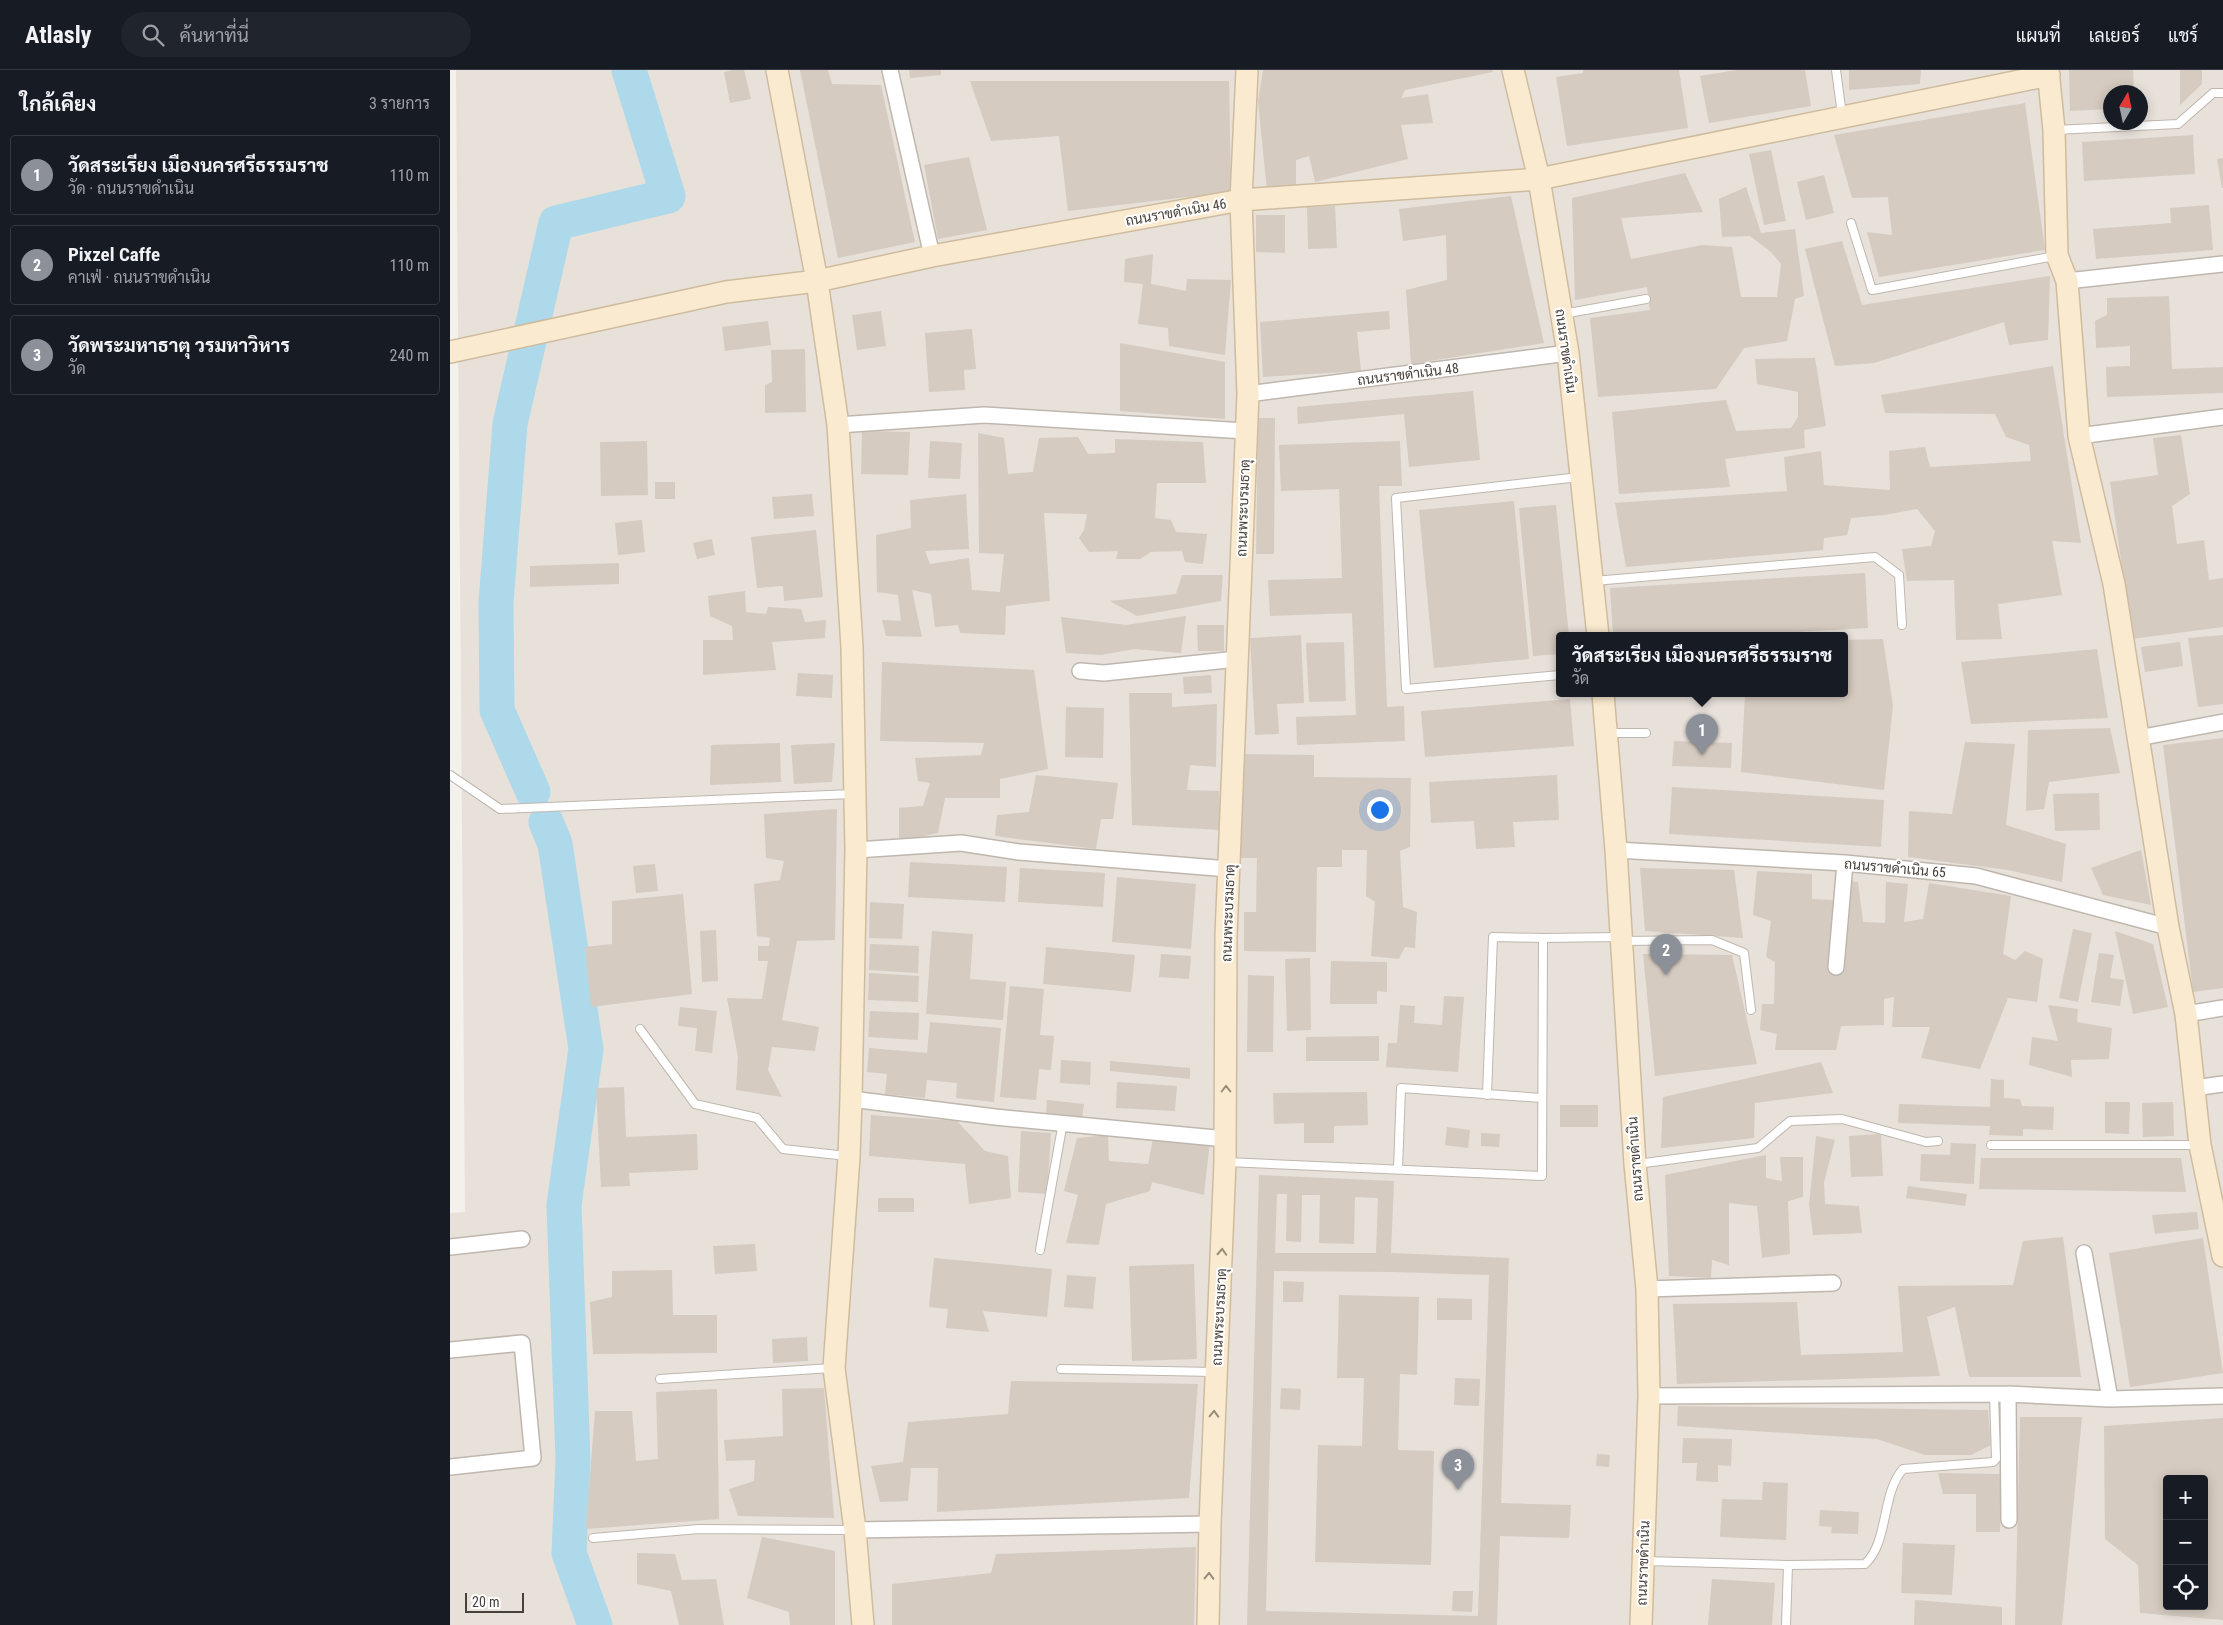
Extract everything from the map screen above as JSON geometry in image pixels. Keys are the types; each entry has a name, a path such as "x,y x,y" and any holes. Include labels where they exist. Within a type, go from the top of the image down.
{"street":[{"path":"777,70 818,281 838,425 852,647 856,850 850,1157 834,1368 855,1530 864,1625"},
{"path":"890,70 932,256"},
{"name":"ถนนพระบรมธาตุ","path":"1208,1625 1210,1524 1226,1138 1226,936 1248,394 1240,200 1247,70"},
{"name":"ถนนราขดำเนิน","path":"1514,70 1539,179 1568,354 1598,632"},
{"path":"2048,72 2054,130 2057,255 2067,281 2078,436 2114,584 2168,927 2186,1014 2200,1145 2223,1256"},
{"name":"ถนนราขดำเนิน 46","path":"450,352 726,292 818,281 932,256 1240,200 1539,179 1842,117 2048,72"},
{"path":"2067,281 2223,264"},
{"name":"ถนนราขดำเนิน 48","path":"1248,394 1568,354"},
{"path":"838,425 984,415 1246,432"},
{"path":"2078,436 2223,417"},
{"path":"1080,671 1104,673 1237,659"},
{"name":"ถนนราขดำเนิน","path":"1603,697 1616,850 1635,1164 1646,1289 1649,1396 1641,1625"},
{"path":"2138,738 2223,722"},
{"path":"856,850 961,843 1019,852 1229,869"},
{"name":"ถนนราขดำเนิน 65","path":"1616,850 1845,863 1976,876 2168,927"},
{"path":"1836,967 1845,863"},
{"path":"2186,1014 2223,1008"},
{"path":"2194,1088 2223,1084"},
{"path":"851,1099 995,1117 1226,1138"},
{"path":"450,1247 522,1238"},
{"path":"2084,1253 2110,1399"},
{"path":"1646,1289 1833,1283"},
{"path":"450,1350 522,1343 533,1458 450,1467"},
{"path":"2001,1394 2009,1520"},
{"path":"1649,1396 2001,1394 2110,1399 2223,1396"},
{"path":"855,1530 1210,1524"}],"lane":[{"path":"1836,70 1842,117"},
{"path":"2054,130 2178,124 2213,92 2223,93"},
{"path":"1851,223 1872,290 2057,255"},
{"path":"1561,314 1646,299"},
{"path":"1556,675 1406,689 1396,498 1581,476"},
{"path":"1592,581 1875,557 1899,575 1902,625"},
{"path":"1606,733 1646,733"},
{"path":"450,776 500,809 855,794"},
{"path":"1487,1095 1493,937 1712,940 1744,953 1752,1010"},
{"path":"1225,1162 1542,1176 1543,938"},
{"path":"640,1030 694,1104 758,1118 783,1149 850,1157"},
{"path":"1398,1169 1401,1088 1542,1098"},
{"path":"1635,1164 1758,1148 1790,1122 1842,1119 1926,1142 1938,1141"},
{"path":"1040,1250 1063,1122"},
{"path":"1991,1145 2200,1145"},
{"path":"660,1379 834,1368"},
{"path":"1061,1369 1216,1372"},
{"path":"1643,1561 1788,1566 1865,1564 1871,1558 1882,1529 1894,1479 1903,1469 1993,1462 1996,1459 2001,1394"},
{"path":"593,1538 698,1529 855,1530"},
{"path":"1786,1625 1788,1566"}],"shaded area":[{"path":"456,70 2223,70 2223,1625 450,1625 450,1213 465,1212"}],"building":[{"path":"744,70 751,99 730,103 724,72"},
{"path":"800,70 828,70 832,84 881,85 915,242 838,258"},
{"path":"909,70 941,70 941,75 910,78"},
{"path":"1263,70 1492,70 1493,72 1405,90 1401,98 1428,94 1433,123 1401,125 1408,159 1315,182 1309,156 1296,160 1296,187 1267,191 1258,101"},
{"path":"1583,70 1679,70 1688,128 1567,146 1556,77 1583,73"},
{"path":"1736,70 1805,70 1811,106 1709,123 1700,76"},
{"path":"1849,70 1921,70 1920,84 1849,90"},
{"path":"2069,70 2133,70 2134,85 2103,85 2103,109 2070,111"},
{"path":"2180,70 2202,70 2202,84 2180,105"},
{"path":"970,81 1229,81 1231,192 1068,211 1059,136 991,141"},
{"path":"2025,103 2045,250 1879,277 1867,232 1892,235 1888,197 1852,198 1834,135"},
{"path":"2193,135 2195,174 2084,181 2082,142"},
{"path":"1771,150 1786,221 1764,225 1749,154"},
{"path":"969,157 987,230 938,239 924,165"},
{"path":"2223,158 2223,188 2222,188 2217,159"},
{"path":"1685,173 1703,212 1621,218 1631,259 1702,245 1732,247 1741,297 1777,297 1781,264 1771,252 1750,236 1722,237 1719,199 1746,187 1761,233 1795,229 1804,296 1795,299 1787,341 1744,348 1716,389 1598,397 1590,318 1650,310 1647,287 1575,300 1572,198"},
{"path":"1824,175 1834,213 1806,220 1797,182"},
{"path":"1511,196 1544,343 1411,364 1406,290 1447,280 1446,235 1403,241 1399,209"},
{"path":"2209,205 2213,250 2096,259 2093,229 2171,223 2170,208"},
{"path":"1335,206 1337,248 1308,249 1307,207"},
{"path":"1256,215 1285,215 1285,253 1256,252"},
{"path":"1842,241 1862,305 2050,276 2048,340 2009,345 2004,322 1874,363 1835,366 1805,249"},
{"path":"1153,254 1151,284 1186,291 1187,279 1231,280 1225,355 1169,346 1168,328 1138,324 1143,284 1124,282 1125,259"},
{"path":"2169,296 2172,369 2223,367 2223,393 2107,397 2106,367 2130,366 2130,346 2096,348 2095,321 2107,315 2107,298"},
{"path":"881,311 886,346 857,350 852,315"},
{"path":"1389,311 1390,329 1357,332 1361,371 1263,377 1260,322"},
{"path":"768,321 771,345 725,351 722,327"},
{"path":"972,329 976,369 964,370 965,390 929,392 925,333"},
{"path":"1120,343 1225,362 1225,419 1120,411"},
{"path":"805,349 806,412 765,413 765,385 772,382 771,350"},
{"path":"1815,358 1826,426 1804,430 1805,448 1725,459 1730,487 1619,494 1612,412 1726,400 1736,431 1791,428 1798,417 1798,392 1757,384 1755,359"},
{"path":"2053,366 2081,543 2052,541 2062,595 1998,604 2002,639 1956,640 1954,580 1907,581 1902,549 1931,546 1935,531 1917,509 1885,515 1851,518 1847,535 1824,538 1823,550 1626,567 1615,503 1787,491 1784,457 1821,451 1824,485 1890,490 1889,451 1925,447 1930,467 2031,461 2029,445 2006,437 1995,414 1885,413 1881,395"},
{"path":"1473,391 1480,460 1409,467 1404,414 1298,424 1297,407"},
{"path":"1258,418 1275,418 1274,554 1256,554"},
{"path":"862,431 910,432 908,475 861,474"},
{"path":"978,433 1004,438 1008,474 1033,472 1039,438 1078,437 1088,454 1115,453 1115,439 1203,442 1206,483 1157,483 1155,518 1171,520 1176,532 1207,534 1203,564 1185,562 1182,551 1151,552 1140,559 1116,559 1118,551 1089,552 1079,538 1084,530 1087,514 1044,513 1050,601 1006,606 1005,635 960,633 958,625 935,627 931,594 912,590 922,637 886,636 882,620 901,621 898,595 877,592 876,535 911,528 910,500 966,494 969,549 925,551 930,564 969,558 972,590 1000,592 1004,554 979,553"},
{"path":"2181,435 2190,494 2172,506 2177,544 2204,540 2209,580 2223,578 2223,627 2132,639 2110,482 2158,475 2153,438"},
{"path":"647,441 648,495 601,496 600,442"},
{"path":"930,441 962,443 960,479 928,478"},
{"path":"1400,441 1402,486 1379,486 1387,707 1404,706 1405,741 1297,745 1296,717 1356,715 1352,613 1270,616 1268,580 1342,578 1339,489 1281,491 1279,445"},
{"path":"655,482 675,482 675,499 655,499"},
{"path":"812,494 814,516 774,519 772,497"},
{"path":"1514,501 1529,659 1434,668 1419,510"},
{"path":"1556,505 1569,632 1556,632 1556,654 1533,656 1519,508"},
{"path":"642,520 645,552 618,555 615,523"},
{"path":"816,530 823,597 784,601 783,586 757,588 751,537"},
{"path":"712,539 715,555 697,559 693,543"},
{"path":"619,563 619,584 530,587 530,566"},
{"path":"1865,573 1868,628 1796,632 1613,632 1610,588"},
{"path":"1182,575 1223,575 1221,601 1137,616 1110,601 1176,594"},
{"path":"745,591 746,612 766,614 768,607 801,609 805,622 826,620 825,638 772,642 776,670 703,675 703,640 733,640 732,626 710,616 708,596"},
{"path":"1186,616 1181,653 1134,649 1101,655 1066,653 1061,617 1126,625"},
{"path":"1197,625 1224,625 1224,651 1198,651"},
{"path":"1301,635 1304,703 1277,704 1279,734 1255,735 1250,638"},
{"path":"2223,635 2223,704 2198,707 2188,638"},
{"path":"1883,639 1893,706 1884,790 1741,772 1745,697 1848,697 1848,640"},
{"path":"1344,642 1346,701 1309,702 1306,643"},
{"path":"2180,642 2183,666 2145,672 2141,647"},
{"path":"2097,649 2108,718 1971,724 1961,662"},
{"path":"882,662 1034,670 1048,769 1000,779 1000,798 945,798 938,833 899,842 899,808 923,806 930,783 918,781 915,758 981,755 984,743 880,741"},
{"path":"798,673 833,675 832,698 796,696"},
{"path":"1211,675 1212,693 1184,694 1183,677"},
{"path":"1129,693 1172,693 1172,707 1217,704 1216,767 1190,765 1187,790 1219,791 1221,830 1132,825"},
{"path":"1570,699 1574,746 1425,757 1421,711"},
{"path":"1066,707 1104,708 1103,758 1065,757"},
{"path":"2110,728 2120,773 2049,782 2044,809 2026,811 2028,730"},
{"path":"2223,738 2223,988 2193,992 2163,745"},
{"path":"1674,741 1732,743 1731,768 1672,766"},
{"path":"1965,742 2015,744 2006,825 2066,844 2062,882 2008,870 1908,857 1909,811 1952,814"},
{"path":"780,743 781,782 710,785 711,745"},
{"path":"835,743 832,782 794,784 791,745"},
{"path":"1241,754 1314,755 1314,777 1411,778 1410,847 1400,851 1403,907 1417,912 1415,948 1405,947 1399,959 1371,956 1375,902 1366,896 1367,850 1342,850 1342,867 1317,867 1316,952 1244,951 1244,912 1256,912 1257,858 1240,858"},
{"path":"1036,775 1118,783 1113,819 1101,819 1096,849 995,836 997,815 1029,812"},
{"path":"1557,775 1559,820 1513,822 1515,847 1476,849 1474,821 1431,823 1429,782"},
{"path":"1672,787 1884,800 1881,847 1669,834"},
{"path":"2099,793 2100,830 2055,831 2053,794"},
{"path":"837,809 835,940 797,941 782,1020 819,1027 815,1051 772,1047 768,1070 782,1097 736,1090 738,1057 727,998 762,999 768,961 758,961 758,946 769,946 770,938 757,936 754,884 780,880 784,861 766,858 764,814"},
{"path":"2141,850 2151,905 2103,895 2091,868"},
{"path":"910,862 1007,867 1005,902 908,897"},
{"path":"655,864 658,891 636,893 633,866"},
{"path":"1020,868 1105,873 1103,907 1018,902"},
{"path":"1640,868 1734,870 1743,938 1645,931"},
{"path":"1757,871 1812,874 1812,899 1833,900 1835,880 1858,882 1863,922 1885,923 1886,882 1908,884 1904,922 1923,919 1929,883 2011,896 2003,954 2015,960 2025,951 2043,959 2037,1002 2008,998 1980,1069 1921,1058 1930,1027 1892,1027 1894,997 1884,999 1884,1025 1841,1026 1836,1050 1775,1050 1777,1034 1760,1030 1762,1004 1774,1004 1775,962 1766,957 1771,921 1753,915"},
{"path":"1117,877 1196,884 1191,949 1112,942"},
{"path":"683,894 692,994 591,1007 585,947 612,944 612,901"},
{"path":"870,902 904,904 902,939 869,938"},
{"path":"2073,929 2092,933 2078,1002 2059,998"},
{"path":"716,930 718,981 702,982 700,931"},
{"path":"932,931 973,934 970,979 1006,982 1003,1020 926,1014"},
{"path":"2115,931 2153,944 2168,1007 2133,1014"},
{"path":"870,944 919,946 918,973 869,970"},
{"path":"1046,947 1135,955 1131,992 1043,984"},
{"path":"2099,953 2114,955 2110,978 2124,980 2120,1006 2091,1002"},
{"path":"1161,954 1191,956 1189,979 1159,977"},
{"path":"1643,954 1732,955 1757,1064 1655,1076"},
{"path":"1310,958 1311,1030 1287,1031 1285,959"},
{"path":"1331,961 1387,962 1387,992 1377,991 1377,1004 1330,1004"},
{"path":"869,973 919,976 918,1002 868,1000"},
{"path":"1248,975 1274,976 1273,1052 1247,1052"},
{"path":"1010,986 1044,989 1040,1035 1054,1036 1051,1070 1039,1069 1036,1100 1000,1097"},
{"path":"1444,996 1464,997 1458,1072 1386,1067 1388,1043 1397,1043 1400,1005 1415,1006 1414,1023 1442,1025"},
{"path":"2048,1005 2078,1009 2077,1022 2112,1028 2109,1059 2071,1060 2072,1077 2029,1065 2032,1037 2058,1041"},
{"path":"680,1007 717,1011 712,1053 695,1051 697,1028 678,1026"},
{"path":"870,1011 919,1013 918,1040 868,1037"},
{"path":"930,1022 1001,1028 994,1102 956,1098 957,1083 927,1080 925,1098 885,1094 887,1074 867,1072 869,1048 927,1053"},
{"path":"1379,1036 1379,1061 1306,1061 1306,1037"},
{"path":"1061,1060 1091,1062 1090,1085 1060,1083"},
{"path":"1110,1061 1190,1068 1190,1079 1110,1071"},
{"path":"1821,1062 1833,1093 1755,1103 1754,1138 1661,1148 1663,1097"},
{"path":"1991,1079 2004,1080 2004,1098 2020,1099 2022,1106 2054,1107 2053,1130 2023,1129 2023,1136 1989,1135 1990,1126 1898,1123 1899,1104 1990,1107"},
{"path":"1117,1082 1177,1086 1175,1111 1116,1108"},
{"path":"624,1087 626,1137 697,1134 698,1170 629,1173 630,1186 601,1187 596,1088"},
{"path":"1367,1092 1368,1125 1334,1126 1334,1143 1304,1143 1304,1123 1274,1124 1273,1093"},
{"path":"1047,1100 1084,1104 1082,1118 1046,1115"},
{"path":"2105,1102 2130,1102 2129,1134 2105,1133"},
{"path":"2173,1102 2174,1136 2143,1137 2142,1103"},
{"path":"1560,1105 1598,1105 1598,1127 1560,1127"},
{"path":"871,1115 957,1121 985,1151 1008,1156 1011,1198 969,1204 965,1164 869,1156"},
{"path":"1447,1127 1470,1130 1468,1148 1445,1145"},
{"path":"1021,1131 1051,1133 1047,1194 1018,1192"},
{"path":"1481,1133 1500,1134 1499,1147 1481,1146"},
{"path":"1881,1134 1883,1176 1851,1177 1849,1136"},
{"path":"1108,1135 1109,1161 1148,1164 1153,1139 1210,1141 1204,1195 1152,1182 1150,1191 1106,1204 1099,1245 1066,1243 1078,1195 1064,1191 1077,1138"},
{"path":"1816,1136 1835,1140 1824,1182 1825,1204 1859,1206 1862,1233 1813,1235 1809,1205"},
{"path":"1951,1143 1976,1144 1974,1184 1920,1181 1921,1154 1950,1155"},
{"path":"1766,1155 1766,1178 1782,1181 1780,1157 1803,1157 1803,1197 1788,1201 1790,1254 1762,1258 1757,1206 1729,1203 1729,1265 1712,1260 1711,1278 1669,1276 1665,1175"},
{"path":"1981,1158 2181,1158 2186,1192 1979,1189"},
{"path":"1259,1175 1394,1181 1391,1253 1509,1258 1501,1503 1571,1505 1569,1538 1500,1536 1497,1625 1247,1625","holes":["1277,1194 1287,1194 1286,1241 1301,1242 1302,1195 1320,1195 1319,1243 1354,1244 1355,1197 1378,1198 1376,1253 1275,1253","1274,1271 1489,1275 1478,1616 1266,1611"]},
{"path":"1908,1186 1967,1194 1965,1206 1906,1198"},
{"path":"878,1198 914,1198 914,1212 878,1212"},
{"path":"2197,1212 2199,1229 2155,1234 2152,1215"},
{"path":"2063,1237 2081,1377 1969,1377 1955,1307 1927,1317 1940,1376 1677,1384 1673,1304 1797,1302 1801,1355 1903,1352 1898,1286 2013,1285 2023,1241"},
{"path":"2203,1238 2223,1373 2130,1387 2109,1253"},
{"path":"755,1244 757,1271 715,1274 713,1246"},
{"path":"934,1258 1052,1269 1047,1317 983,1311 989,1332 946,1328 948,1309 929,1307"},
{"path":"1194,1264 1197,1359 1132,1361 1129,1266"},
{"path":"672,1270 673,1315 717,1315 717,1353 593,1354 590,1302 612,1297 612,1271"},
{"path":"1067,1275 1096,1277 1093,1309 1064,1307"},
{"path":"1283,1281 1304,1282 1303,1302 1283,1302"},
{"path":"1339,1295 1419,1297 1417,1375 1400,1374 1398,1450 1434,1451 1431,1565 1315,1562 1318,1445 1362,1446 1364,1378 1337,1378"},
{"path":"1437,1298 1472,1299 1472,1320 1437,1320"},
{"path":"807,1337 808,1361 773,1363 772,1339"},
{"path":"1455,1378 1480,1379 1479,1406 1454,1405"},
{"path":"1011,1381 1198,1384 1189,1498 937,1512 938,1468 911,1468 908,1501 880,1502 871,1466 903,1462 908,1422 1008,1414"},
{"path":"824,1388 834,1518 738,1516 729,1489 754,1481 755,1460 726,1461 724,1440 783,1436 782,1389"},
{"path":"1281,1388 1301,1389 1300,1410 1280,1409"},
{"path":"717,1389 719,1519 586,1529 595,1411 632,1411 636,1461 658,1459 656,1392"},
{"path":"1678,1406 1988,1410 1991,1445 1971,1455 1925,1455 1877,1439 1677,1426"},
{"path":"2020,1417 2082,1417 2062,1625 2015,1625"},
{"path":"2223,1418 2223,1620 2140,1613 2138,1565 2105,1539 2104,1426"},
{"path":"1683,1438 1732,1439 1731,1466 1718,1465 1718,1482 1696,1481 1697,1463 1682,1463"},
{"path":"1597,1454 1610,1455 1609,1467 1596,1466"},
{"path":"1938,1473 2001,1474 2000,1532 1976,1532 1976,1494 1943,1494"},
{"path":"1763,1482 1788,1483 1786,1540 1720,1537 1722,1499 1762,1500"},
{"path":"1820,1510 1859,1512 1858,1534 1831,1533 1832,1527 1819,1526"},
{"path":"762,1537 835,1551 835,1625 790,1625 789,1612 747,1598"},
{"path":"1903,1543 1955,1545 1952,1595 1901,1593"},
{"path":"1196,1547 1194,1625 892,1625 892,1584 991,1573 996,1554"},
{"path":"637,1553 675,1554 682,1580 716,1579 724,1625 679,1625 671,1591 637,1584"},
{"path":"1712,1579 1775,1583 1772,1625 1708,1625"},
{"path":"1453,1591 1473,1591 1472,1612 1452,1611"},
{"path":"1915,1600 2002,1607 2002,1625 1914,1625"}],"waterway":[{"path":"533,792 497,710 496,602 510,424 556,223 668,196 629,70"},
{"path":"546,822 555,844 586,1049 564,1205 573,1460 569,1553 595,1625"}],"place":[{"name":"วัดสระเรียง เมืองนครศรีธรรมราช","path":"1702,755"},
{"name":"Pixzel Caffe","path":"1666,975"},
{"name":"วัดพระมหาธาตุ วรมหาวิหาร","path":"1458,1490"}]}
